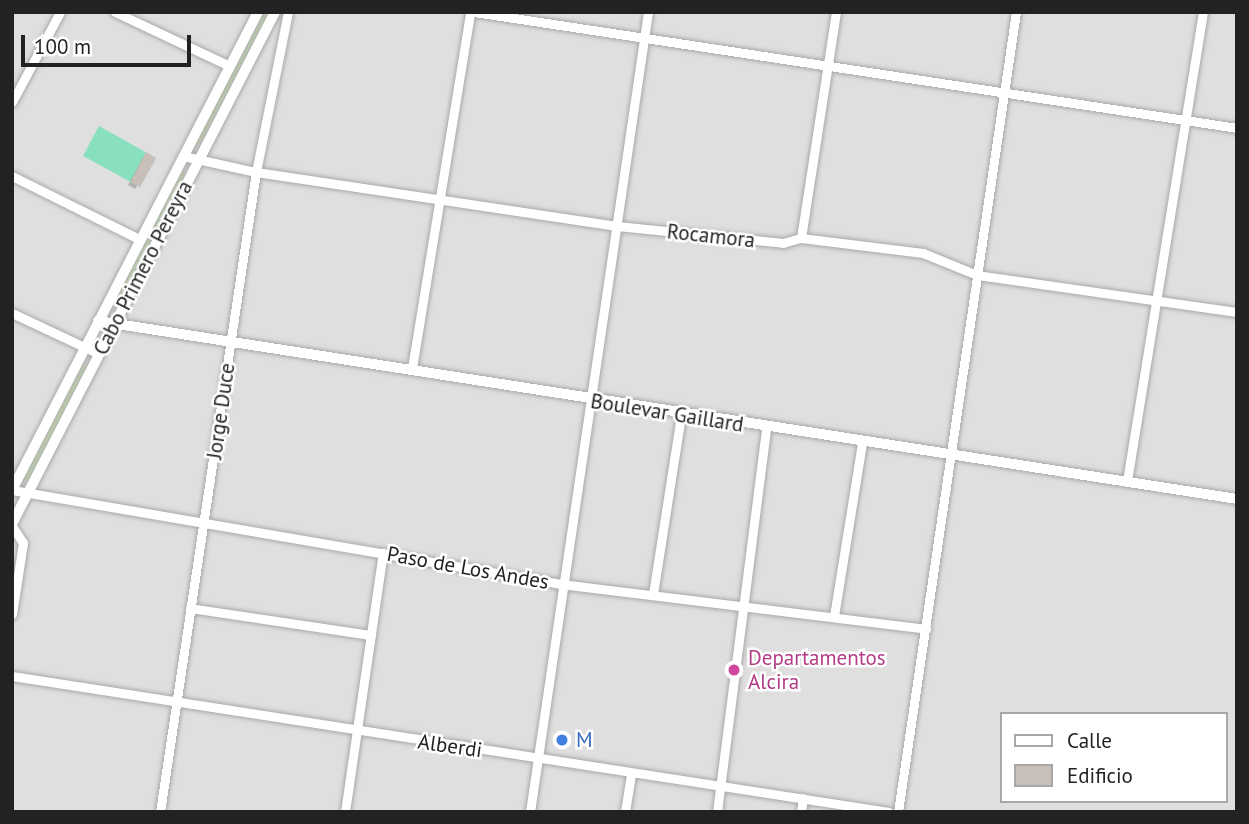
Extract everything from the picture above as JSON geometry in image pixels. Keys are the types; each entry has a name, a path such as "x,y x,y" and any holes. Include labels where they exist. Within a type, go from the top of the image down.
{"street":[{"path":"12,102 60,12"},
{"path":"115,12 230,66"},
{"name":"Cabo Primero Pereyra","path":"12,490 258,12"},
{"name":"Cabo Primero Pereyra","path":"12,525 275,12"},
{"name":"Jorge Duce","path":"160,812 190,608 206,526 256,172 288,12"},
{"path":"412,368 437,200 472,12 1237,128"},
{"path":"530,812 561,584 648,12"},
{"path":"801,238 836,12"},
{"path":"898,812 1016,12"},
{"path":"1127,481 1183,119 1203,12"},
{"name":"Rocamora","path":"183,156 256,172 617,226 783,243 801,238 923,253 977,275 1156,299 1237,313"},
{"path":"12,176 139,239"},
{"path":"12,313 99,354"},
{"name":"Boulevar Gaillard","path":"98,321 412,368 590,401 951,458 1127,481 1237,499"},
{"path":"653,594 681,415"},
{"path":"716,812 747,605 766,429"},
{"path":"834,616 862,444"},
{"name":"Paso de Los Andes","path":"12,490 206,526 561,584 926,629"},
{"path":"12,525 23,543 12,614"},
{"path":"345,812 383,553"},
{"path":"190,608 371,635"},
{"name":"Alberdi","path":"12,676 357,732 889,812"},
{"path":"625,812 631,774"},
{"path":"801,812 803,798"}],"shaded area":[{"path":"12,12 1237,12 1237,812 12,812"}],"green space":[{"path":"265,12 270,12 199,145 195,142"},
{"path":"99,126 156,158 140,187 83,156"},
{"path":"182,173 186,175 116,308 111,305"},
{"path":"83,365 88,367 27,482 23,480"}],"building":[{"path":"146,152 156,158 140,187 130,182"}],"place":[{"name":"Departamentos Alcira","path":"734,670"},
{"name":"M","path":"562,740"}]}
